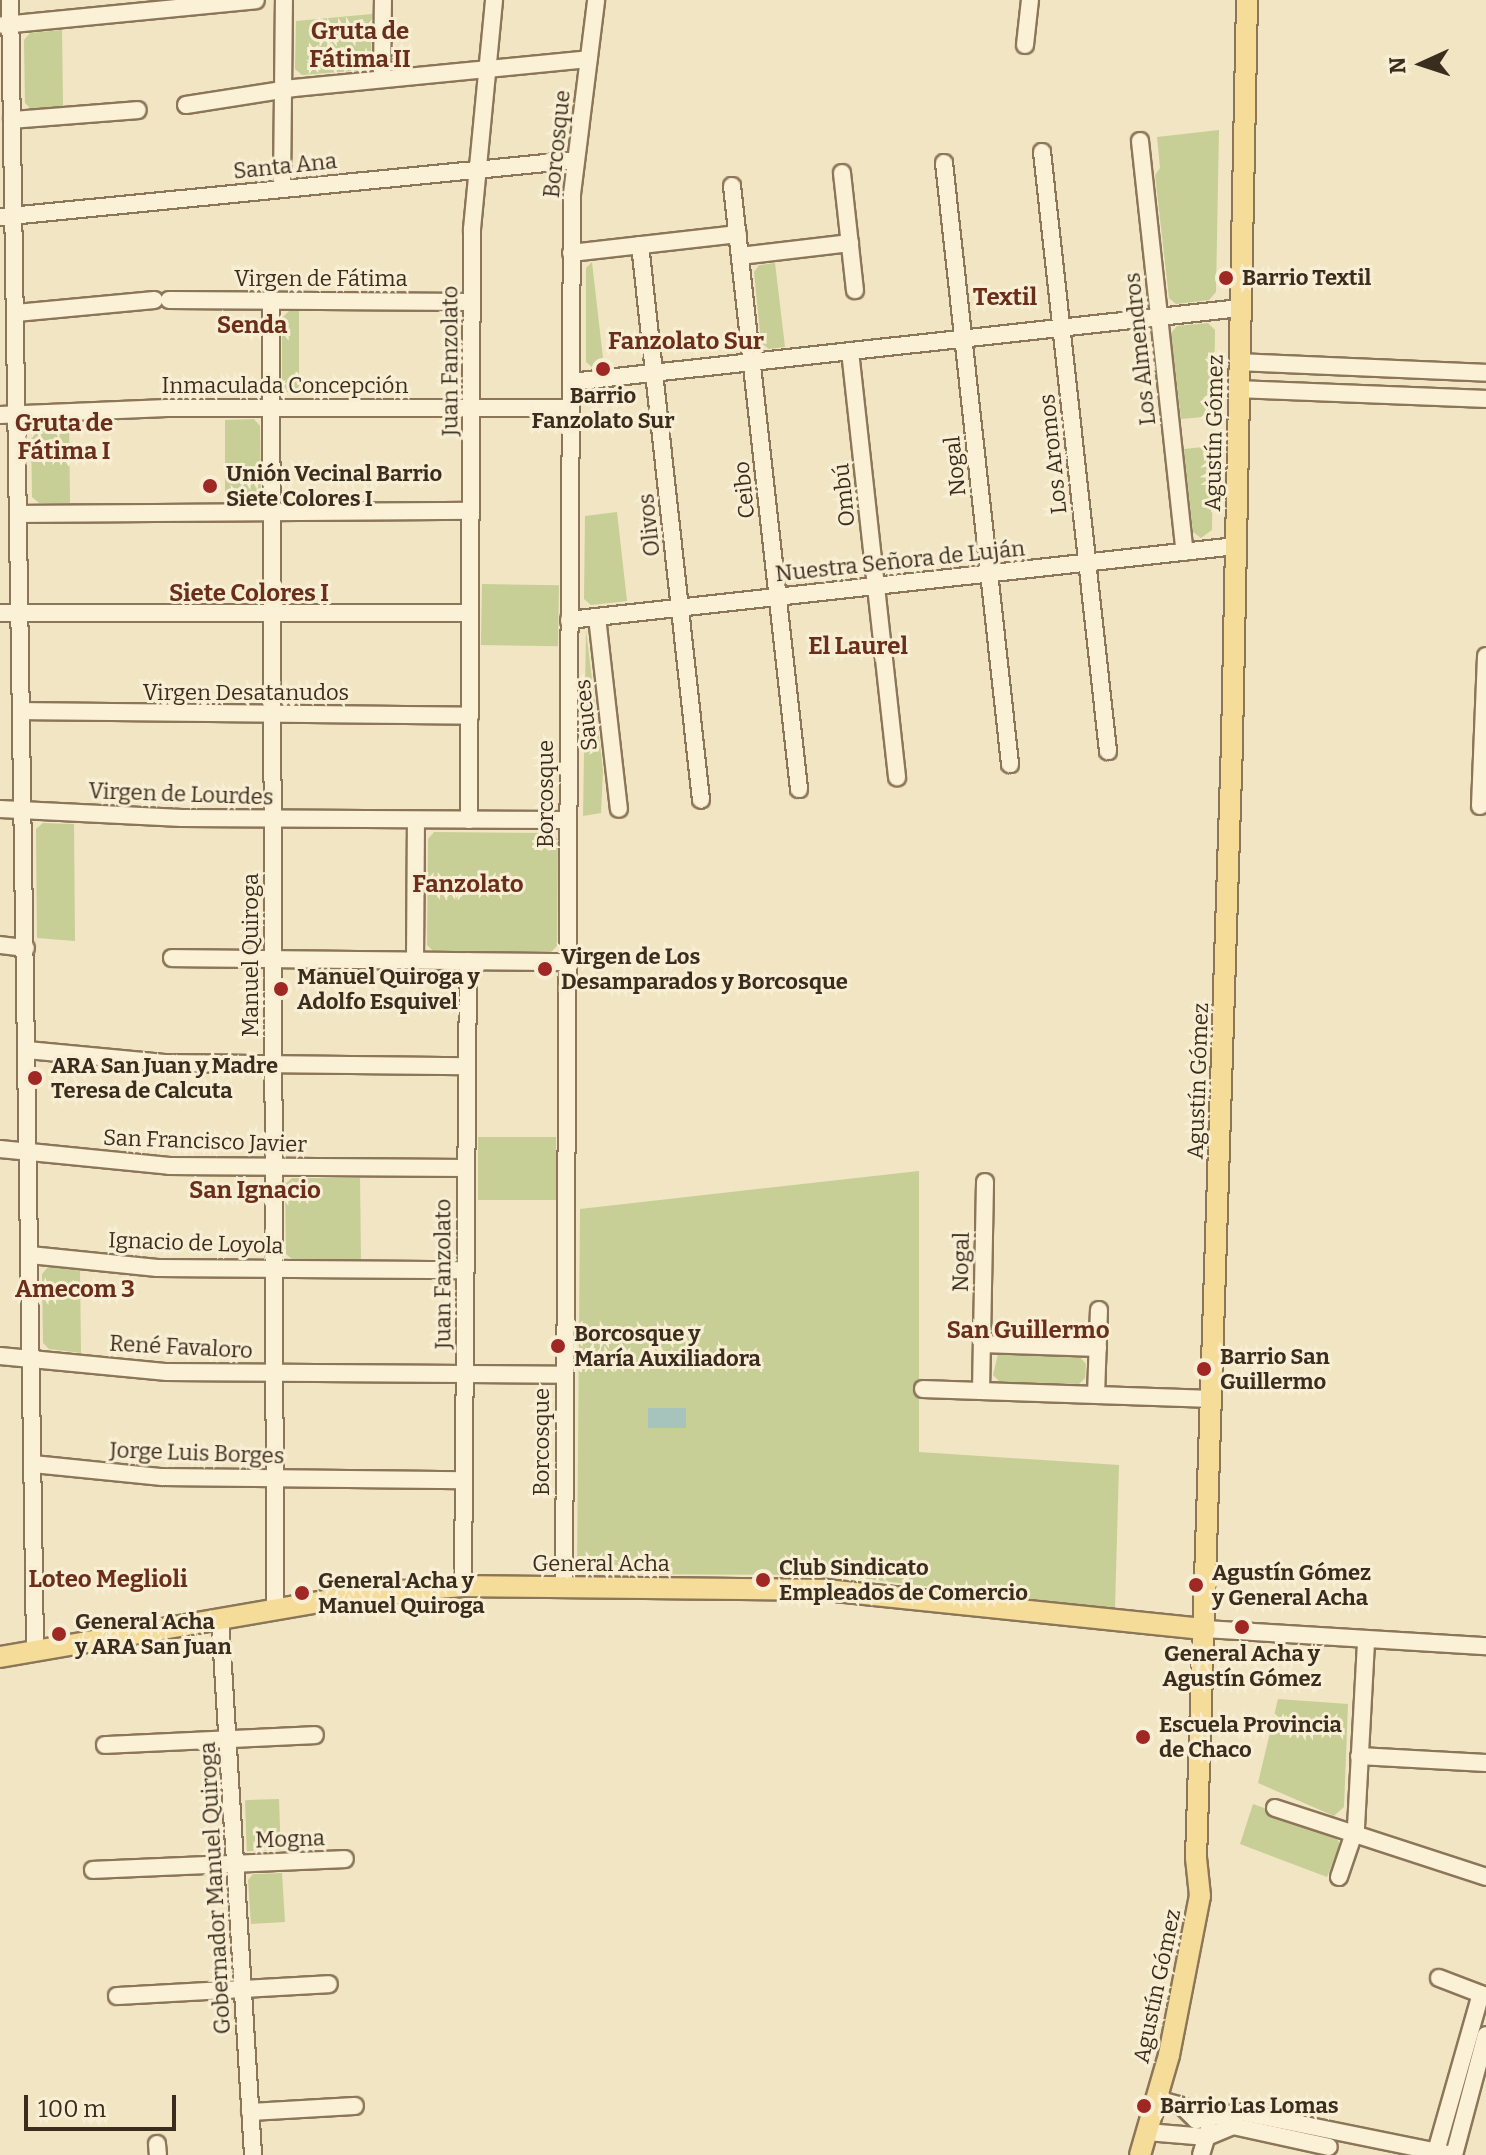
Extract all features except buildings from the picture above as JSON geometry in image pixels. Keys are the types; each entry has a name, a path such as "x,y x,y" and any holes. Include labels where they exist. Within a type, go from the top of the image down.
{"main road":[{"name":"Agustín Gómez","path":"1140,2155 1156,2099 1200,1896 1196,1858 1236,546 1247,0"},
{"name":"General Acha","path":"0,1657 275,1609 463,1586 826,1590 1205,1629"}],"street":[{"path":"10,0 5,25 12,120 7,217 16,313 35,1650"},
{"path":"5,25 256,0"},
{"path":"282,187 284,0"},
{"path":"382,79 383,0"},
{"name":"Juan Fanzolato","path":"469,820 472,302 478,169 494,0"},
{"name":"Borcosque","path":"564,1589 571,253 576,160 596,0"},
{"path":"1025,45 1030,0"},
{"path":"186,105 283,90 589,59"},
{"path":"12,120 138,110"},
{"name":"Los Almendros","path":"1140,141 1185,552"},
{"name":"Los Aromos","path":"1042,152 1108,751"},
{"name":"Santa Ana","path":"7,217 282,187 576,160"},
{"name":"Nogal","path":"944,163 1010,764"},
{"path":"842,173 855,290"},
{"name":"Ceibo","path":"732,186 799,789"},
{"path":"571,253 738,234"},
{"path":"740,256 850,243"},
{"name":"Olivos","path":"640,245 701,800"},
{"name":"Virgen de Fátima","path":"16,313 162,300 472,302"},
{"name":"Manuel Quiroga","path":"271,301 275,1609"},
{"path":"571,382 1240,308"},
{"name":"Ombú","path":"850,351 897,777"},
{"path":"1239,362 1486,373"},
{"path":"1238,389 1486,399"},
{"name":"Inmaculada Concepción","path":"0,415 272,408 570,408"},
{"path":"19,514 471,511"},
{"name":"Nuestra Señora de Luján","path":"569,620 1236,546"},
{"path":"0,613 470,613"},
{"name":"Sauces","path":"597,617 619,809"},
{"path":"1480,806 1486,656"},
{"name":"Virgen Desatanudos","path":"22,711 470,716"},
{"name":"Virgen de Lourdes","path":"0,809 273,818 568,820"},
{"path":"415,960 416,820"},
{"path":"0,945 26,948"},
{"path":"172,958 567,962"},
{"name":"Juan Fanzolato","path":"463,1586 468,961"},
{"path":"27,1050 164,1063 467,1066"},
{"name":"San Francisco Javier","path":"0,1149 169,1166 466,1168"},
{"name":"Nogal","path":"981,1391 985,1182"},
{"name":"Ignacio de Loyola","path":"30,1255 157,1268 465,1270"},
{"path":"1096,1395 1099,1310"},
{"path":"982,1344 1098,1348"},
{"name":"René Favaloro","path":"0,1356 167,1372 565,1375"},
{"path":"923,1389 1212,1399"},
{"name":"Jorge Luis Borges","path":"33,1464 162,1477 464,1480"},
{"name":"Gobernador Manuel Quiroga","path":"220,1618 253,2155"},
{"path":"1205,1629 1486,1646"},
{"path":"1339,1877 1354,1835 1366,1641"},
{"path":"105,1745 315,1735"},
{"path":"1359,1756 1486,1763"},
{"path":"1275,1808 1486,1877"},
{"name":"Mogna","path":"93,1870 345,1859"},
{"path":"1439,1978 1483,1995 1454,2088 1444,2154"},
{"path":"117,1996 329,1984"},
{"path":"1444,2154 1479,2094 1486,2035"},
{"path":"1454,2088 1479,2094"},
{"path":"1156,2099 1182,2106 1196,2120 1241,2112 1330,2145"},
{"path":"250,2112 355,2106"},
{"path":"1201,2155 1209,2116"},
{"path":"1147,2132 1207,2137 1233,2126 1330,2145 1444,2154"}],"green space":[{"path":"372,14 371,63 365,70 302,75 295,69 296,21"},
{"path":"62,30 63,106 31,109 25,103 24,40 30,33"},
{"path":"1219,130 1216,292 1209,300 1176,304 1169,298 1155,175 1160,168 1157,137"},
{"path":"592,262 604,367 593,368 586,362 586,268"},
{"path":"775,263 785,347 769,349 761,343 754,272 759,265"},
{"path":"289,311 299,311 299,396 282,390 282,318"},
{"path":"1208,323 1215,330 1214,416 1181,419 1171,333 1177,326"},
{"path":"254,419 260,426 261,494 254,501 225,501 225,420"},
{"path":"69,424 70,503 39,503 32,497 31,432 37,425"},
{"path":"1213,446 1212,530 1201,538 1193,532 1184,449"},
{"path":"617,512 627,601 591,605 584,599 585,516"},
{"path":"482,584 559,585 558,646 481,645"},
{"path":"586,630 603,770 601,813 583,816"},
{"path":"43,823 74,824 75,941 37,938 36,829"},
{"path":"434,832 552,833 558,840 557,946 551,952 433,951 427,945 428,839"},
{"path":"478,1137 556,1137 556,1200 478,1200"},
{"path":"919,1171 919,1452 1119,1465 1115,1609 833,1575 583,1574 577,1568 580,1209"},
{"path":"292,1178 360,1178 361,1261 293,1260 286,1254 285,1184"},
{"path":"48,1267 80,1270 81,1353 49,1349 43,1343 42,1274"},
{"path":"998,1354 1080,1357 1086,1364 1085,1378 1079,1384 1000,1382 993,1375"},
{"path":"1278,1699 1348,1704 1344,1807 1334,1816 1258,1783"},
{"path":"279,1799 281,1850 247,1851 245,1800"},
{"path":"1253,1804 1334,1834 1340,1844 1327,1877 1240,1844"},
{"path":"282,1873 285,1922 251,1924 248,1880 253,1874"}],"water":[{"path":"648,1408 686,1408 686,1428 648,1428"}],"place":[{"name":"Barrio Textil","path":"1226,278"},
{"name":"Barrio Fanzolato Sur","path":"603,369"},
{"name":"Unión Vecinal Barrio Siete Colores I","path":"210,486"},
{"name":"Virgen de Los Desamparados y Borcosque","path":"545,969"},
{"name":"Manuel Quiroga y Adolfo Esquivel","path":"281,989"},
{"name":"ARA San Juan y Madre Teresa de Calcuta","path":"35,1078"},
{"name":"Borcosque y María Auxiliadora","path":"558,1346"},
{"name":"Barrio San Guillermo","path":"1204,1369"},
{"name":"Club Sindicato Empleados de Comercio","path":"763,1580"},
{"name":"Agustín Gómez y General Acha","path":"1196,1585"},
{"name":"General Acha y Manuel Quiroga","path":"302,1593"},
{"name":"General Acha y Agustín Gómez","path":"1242,1627"},
{"name":"General Acha y ARA San Juan","path":"59,1634"},
{"name":"Escuela Provincia de Chaco","path":"1143,1737"},
{"name":"Barrio Las Lomas","path":"1144,2106"}],"district":[{"name":"Gruta de Fátima II","path":"360,46"},
{"name":"Textil","path":"1005,298"},
{"name":"Senda","path":"252,326"},
{"name":"Fanzolato Sur","path":"686,342"},
{"name":"Gruta de Fátima I","path":"64,438"},
{"name":"Siete Colores I","path":"249,594"},
{"name":"El Laurel","path":"858,647"},
{"name":"Fanzolato","path":"468,885"},
{"name":"San Ignacio","path":"255,1191"},
{"name":"Amecom 3","path":"75,1290"},
{"name":"San Guillermo","path":"1028,1331"},
{"name":"Loteo Meglioli","path":"108,1580"}]}
